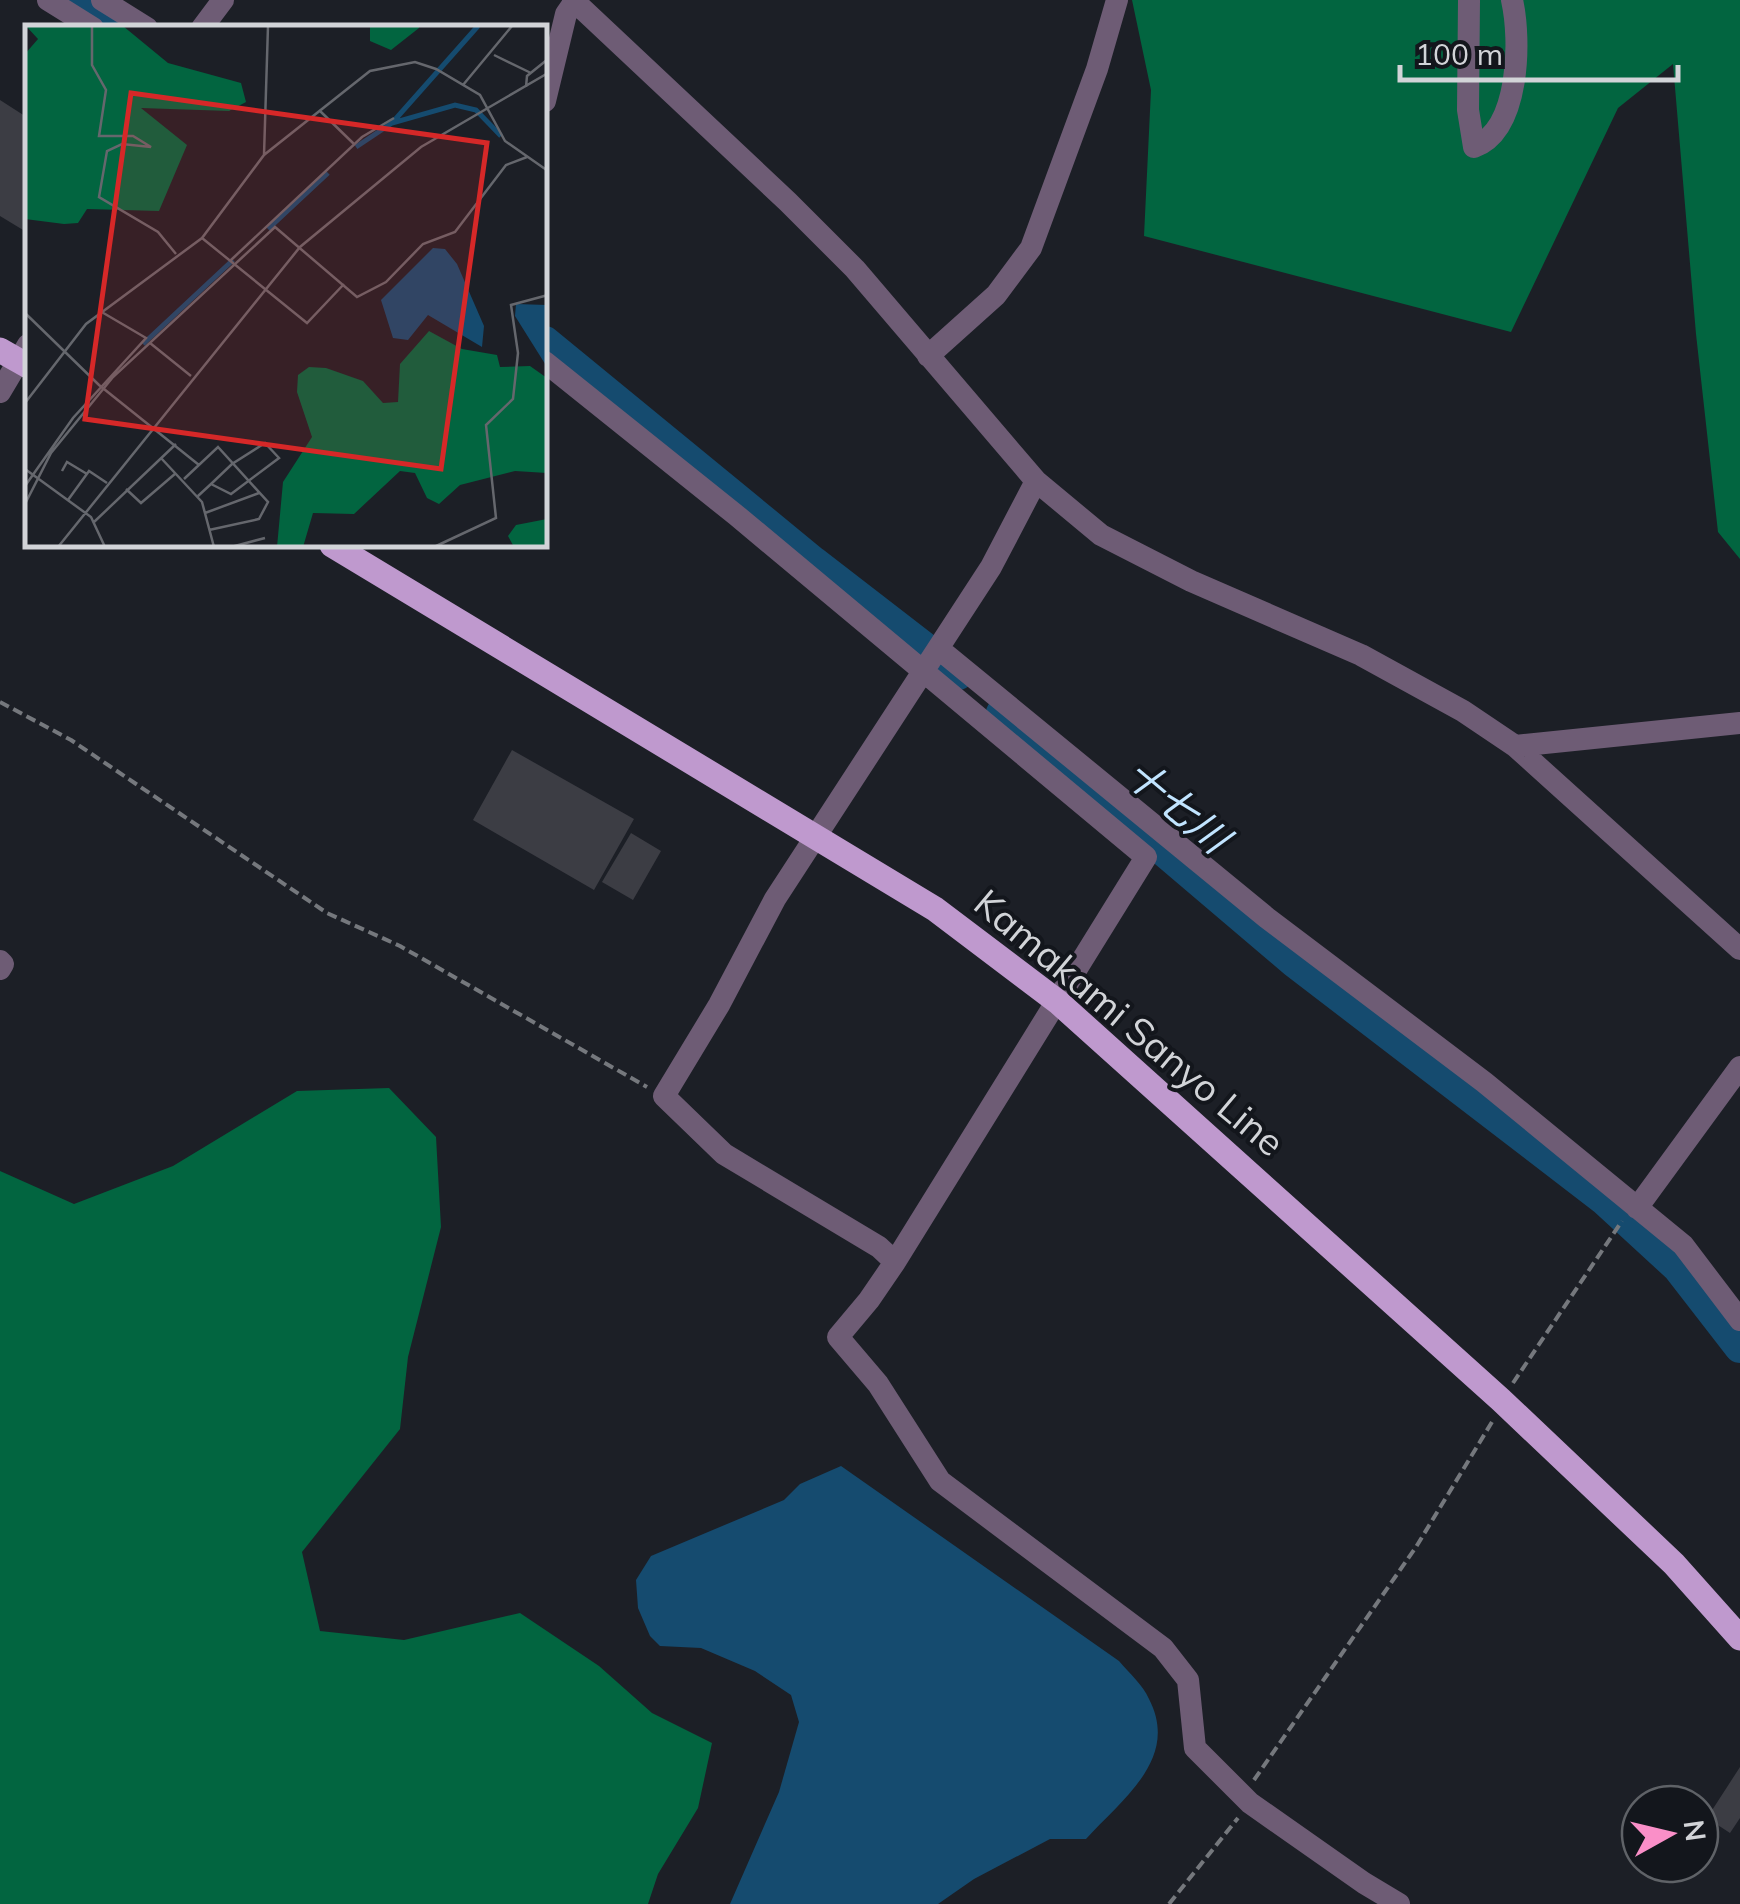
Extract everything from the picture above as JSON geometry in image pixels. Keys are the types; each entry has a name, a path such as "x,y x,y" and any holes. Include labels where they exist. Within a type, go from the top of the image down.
{"main road":[{"name":"Kamakami Sanyo Line","path":"337,548 935,909 1058,1002 1501,1400 1674,1564 1740,1638"}],"street":[{"path":"48,0 88,25"},
{"path":"102,0 142,25"},
{"path":"204,25 222,0"},
{"path":"928,356 996,295 1031,248 1097,70 1116,0"},
{"path":"1469,0 1468,110 1474,147 1485,143 1502,121 1513,84 1517,42 1512,0"},
{"path":"548,89 566,14 574,1 802,215 855,270 1036,481 1100,535 1191,581 1361,655 1463,711 1515,746 1740,950"},
{"path":"0,392 19,355"},
{"path":"548,364 1146,857 895,1262 838,1337 878,1384 940,1481 1163,1648 1188,1680 1195,1748 1246,1799 1364,1884 1399,1904"},
{"path":"895,1262 879,1247 724,1154 664,1096 719,1006 775,899 991,567 1036,481"},
{"path":"939,649 1268,918 1484,1082 1630,1215 1683,1245 1740,1320"},
{"path":"1515,746 1740,723"},
{"path":"0,960 0,969"},
{"path":"1630,1215 1740,1067"}],"path":[{"path":"0,702 71,740 328,912 400,946 664,1096"},
{"path":"1169,1904 1246,1799 1416,1547 1490,1427 1501,1400 1630,1215"}],"green space":[{"path":"1132,0 1740,0 1740,559 1718,532 1673,64 1618,108 1511,332 1144,236 1151,90"},
{"path":"389,1088 436,1137 441,1227 408,1357 400,1429 302,1552 320,1631 404,1640 520,1613 599,1666 652,1713 712,1743 698,1808 658,1874 648,1904 0,1904 0,1171 74,1204 173,1166 297,1091"}],"water":[{"path":"841,1466 1119,1661 1149,1699 1157,1721 1157,1741 1143,1777 1086,1839 1050,1839 974,1879 938,1904 730,1904 779,1792 799,1722 791,1695 755,1671 701,1648 660,1646 650,1636 638,1608 636,1580 651,1556 784,1500 800,1484"}],"building":[{"path":"0,100 25,116 25,231 0,216"},
{"path":"512,750 634,819 594,890 473,820"},
{"path":"631,833 661,851 633,900 602,882"},
{"path":"1740,1767 1740,1818 1730,1833 1720,1826 1720,1798"}],"waterway":[{"name":"十七川","path":"71,0 111,25"},
{"name":"十七川","path":"548,344 813,562 958,674"},
{"name":"十七川","path":"1002,713 1295,962 1604,1199 1678,1267 1740,1347"}]}
